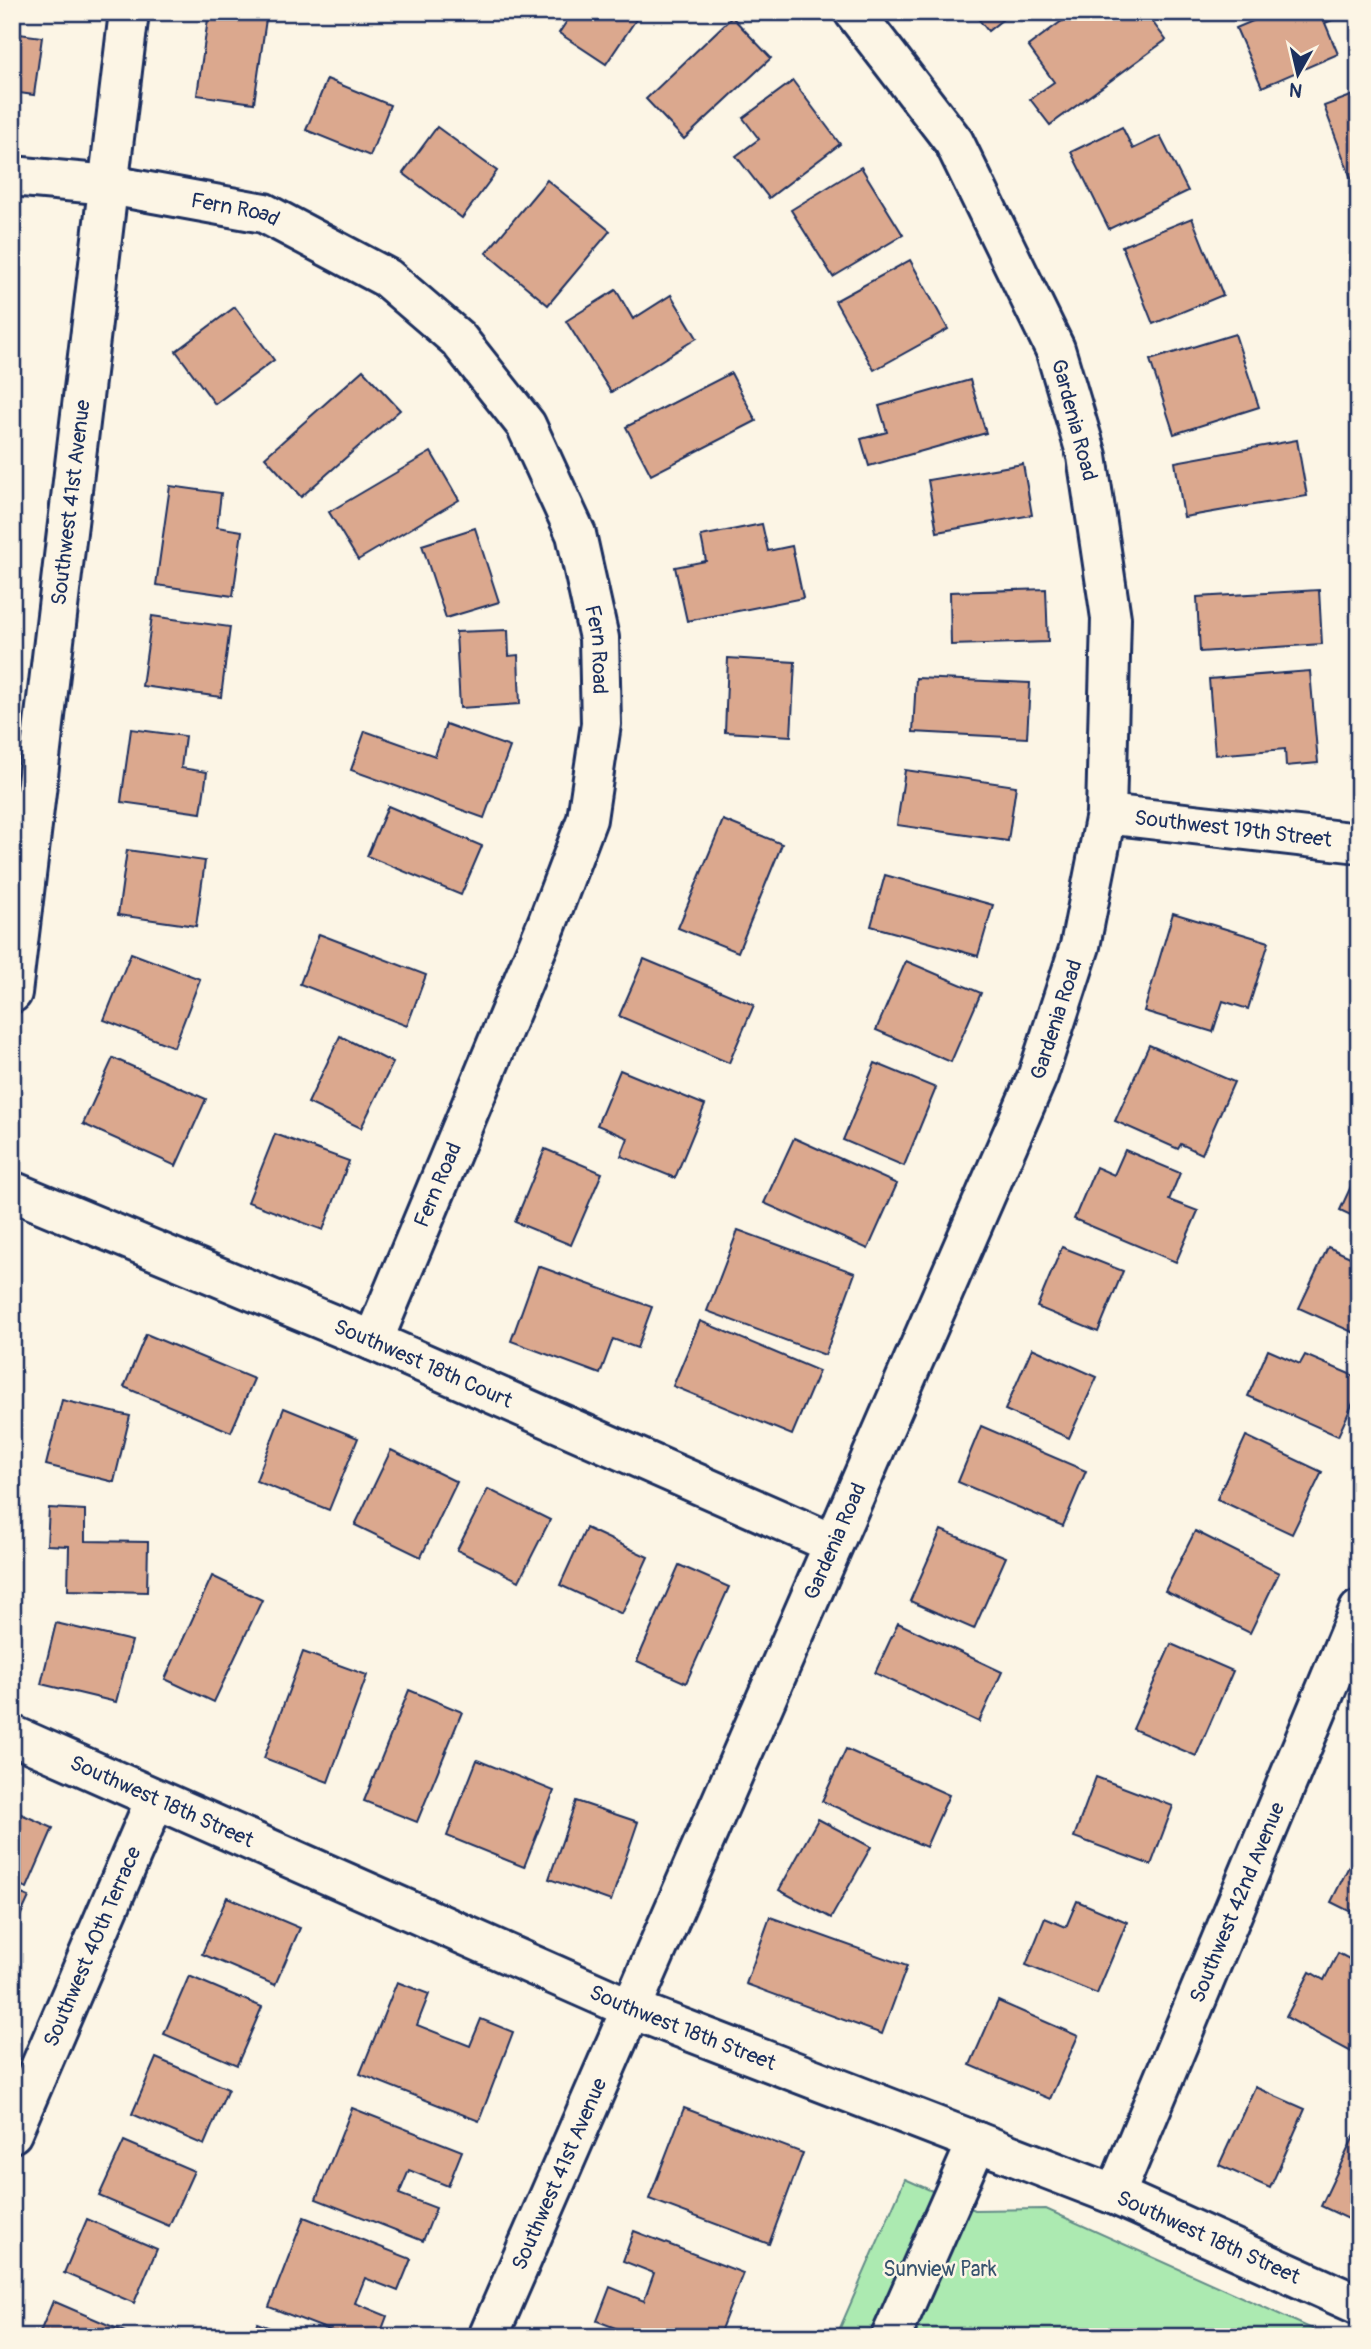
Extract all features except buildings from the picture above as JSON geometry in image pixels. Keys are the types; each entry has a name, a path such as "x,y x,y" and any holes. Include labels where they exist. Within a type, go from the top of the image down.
{"street":[{"name":"Southwest 41st Avenue","path":"12,993 129,12"},
{"name":"Gardenia Road","path":"632,2009 832,1543 1038,1075 1080,946 1106,814 1111,618 1087,456 1055,349 954,142 854,12"},
{"path":"12,176 110,186"},
{"name":"Fern Road","path":"110,186 264,213 387,278 458,339 526,425 576,534 599,638 601,724 587,818 547,924 373,1341"},
{"name":"Southwest 19th Street","path":"1106,814 1359,843"},
{"name":"Southwest 18th Court","path":"12,1191 373,1341 832,1543"},
{"name":"Southwest 42nd Avenue","path":"1115,2195 1359,1610"},
{"name":"Southwest 18th Street","path":"12,1735 632,2009 1115,2195 1359,2305"},
{"name":"Southwest 40th Terrace","path":"12,2133 155,1800"},
{"name":"Southwest 41st Avenue","path":"488,2337 632,2009"},
{"path":"891,2337 976,2142"}],"green space":[{"name":"Sunview Park","path":"905,2179 975,2210 1046,2209 1330,2337 836,2337"}]}
